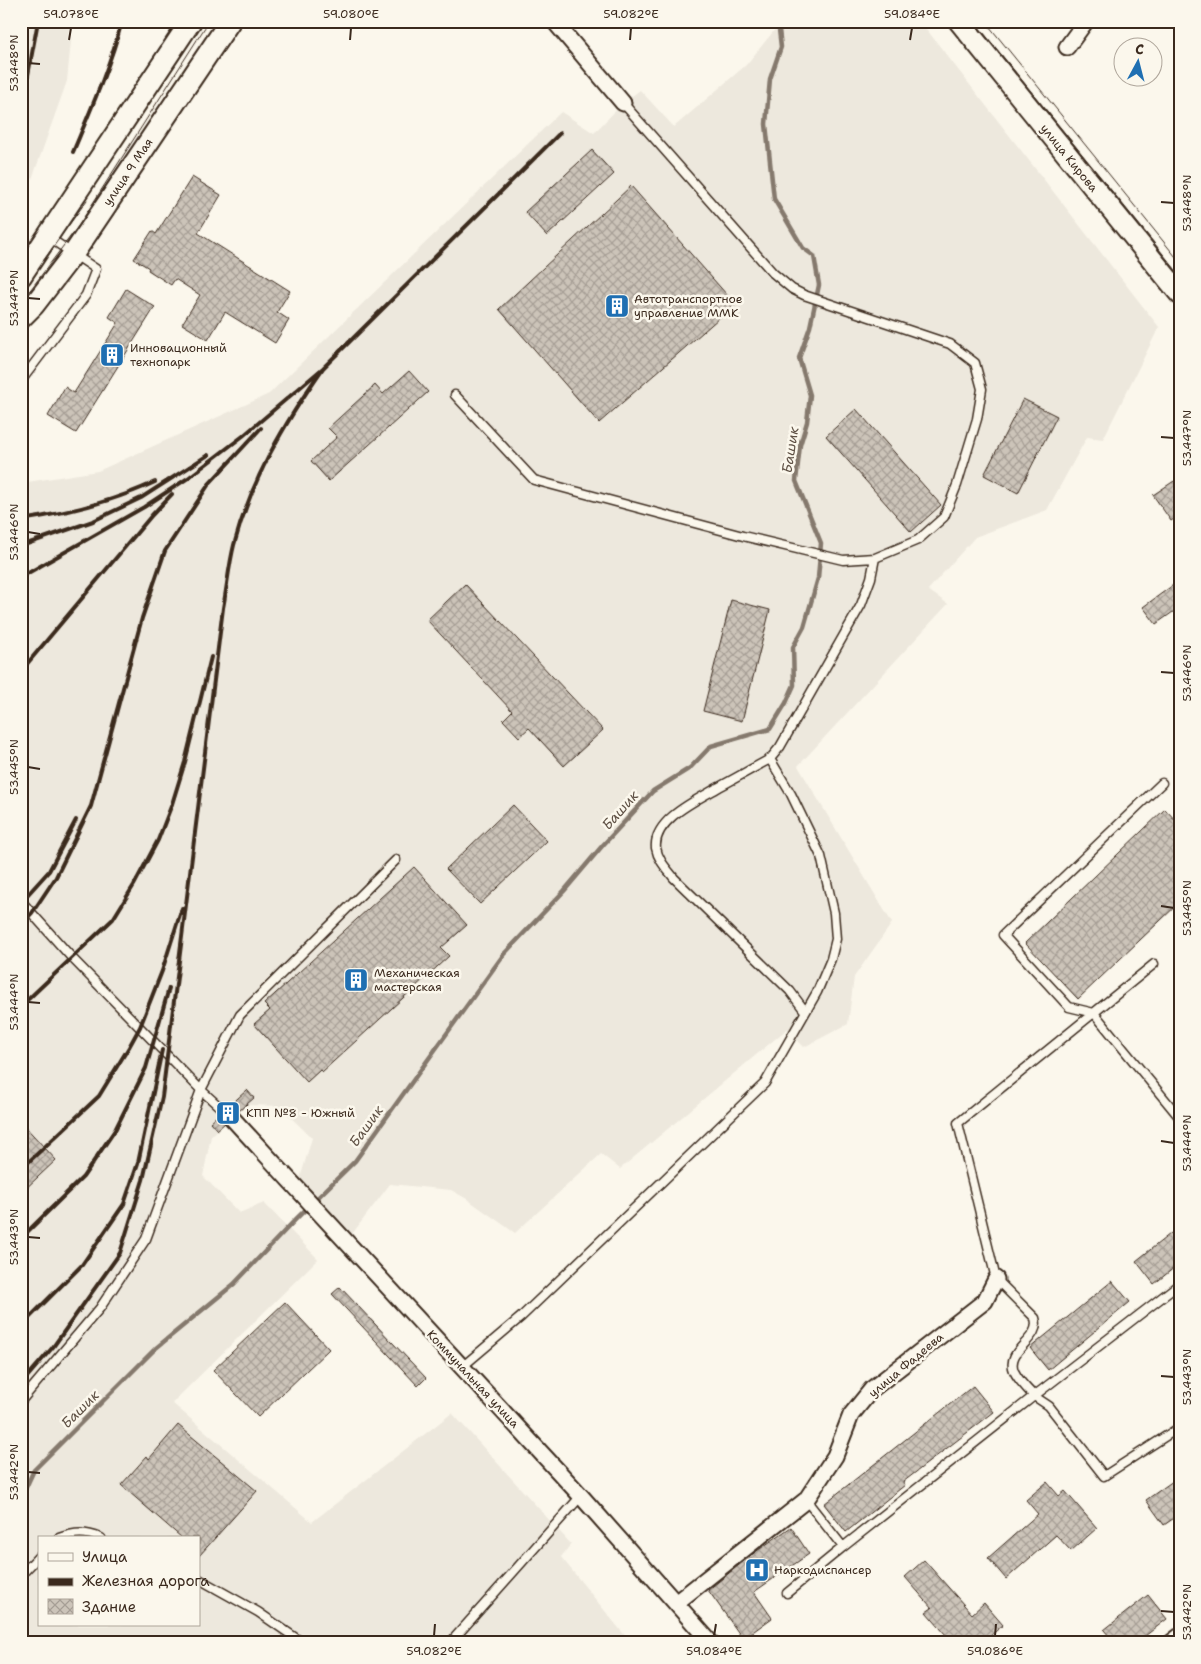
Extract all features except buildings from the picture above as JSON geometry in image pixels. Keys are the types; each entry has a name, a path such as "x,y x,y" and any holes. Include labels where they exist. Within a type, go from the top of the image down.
{"main road":[{"path":"21,276 191,21"},
{"name":"улица 9 Мая","path":"21,318 34,305 74,253 230,21"},
{"name":"улица Кирова","path":"959,21 1180,294"}],"street":[{"path":"554,21 624,103"},
{"path":"1067,47 1086,21"},
{"name":"Коммунальная улица","path":"232,1118 581,1496 677,1602 711,1643"},
{"name":"улица Фадеева","path":"677,1602 806,1500 835,1456 851,1415 872,1389 985,1301 996,1279"},
{"path":"1171,1643 1180,1636"}],"lane":[{"path":"455,395 534,480 743,536 843,560 875,558 918,540 944,517 957,485 977,419 982,389 975,363 950,344 804,295 792,289 773,273 624,103"},
{"path":"21,381 86,295 96,269 48,237"},
{"path":"805,1011 790,991 674,878 660,861 656,848 660,832 671,818 686,806 770,759 780,748 861,605 872,578 875,558"},
{"path":"462,1367 542,1297 765,1083 817,992 831,959 836,940 834,913 821,856 791,794 770,759"},
{"path":"1162,783 1003,935 1069,1007 1094,1013 1180,1118"},
{"path":"21,1401 100,1308 146,1239 201,1090 240,1015 396,860"},
{"path":"21,901 72,958 201,1090 232,1118"},
{"path":"1154,964 958,1123 996,1279 1035,1318 1037,1325 1034,1332 1014,1355 1012,1363 1017,1376 1034,1396 1049,1406 1104,1476 1180,1427"},
{"path":"787,1593 1034,1396 1179,1285"},
{"path":"450,1643 581,1496"},
{"path":"806,1500 843,1547"},
{"path":"64,1536 73,1532 97,1536"},
{"path":"21,1575 38,1557"},
{"path":"200,1580 258,1612 303,1643"}],"shaded area":[{"path":"21,21 73,21 67,81 21,210"},
{"path":"782,21 920,21 1159,327 1103,439 1087,437 1047,510 975,537 928,590 948,604 798,766 892,923 854,977 848,1024 804,1047 787,1029 620,1169 601,1154 515,1233 451,1190 390,1184 352,1234 299,1182 312,1138 279,1106 246,1105 211,1136 203,1176 239,1213 264,1203 318,1259 172,1403 312,1522 452,1413 571,1544 561,1557 631,1643 21,1643 21,483 98,471 269,394 561,112 594,133 623,103 640,90 674,127 746,65"}],"waterway":[{"name":"Башик","path":"21,1498 34,1470 156,1348 234,1284 355,1161 504,954 564,891 653,791 690,768 711,746 770,729 786,703 794,685 793,647 804,627 818,578 821,543 796,481 800,445 807,422 810,395 799,358 810,327 819,285 814,256 803,248 774,199 766,124 770,79 781,47 778,21"}],"tram line":[{"path":"21,299 31,289 79,225 209,21"},
{"path":"974,21 1180,275"},
{"path":"985,21 1180,262"},
{"path":"43,261 87,200"}],"railway":[{"path":"21,113 38,21"},
{"path":"73,152 106,71 122,21"},
{"path":"21,577 144,507 188,478 243,436 323,368 560,133"},
{"path":"21,1384 53,1347 120,1253 143,1180 162,1097 223,608 232,553 241,520 260,474 282,431 323,368"},
{"path":"21,925 32,913 56,877 91,806 142,618 165,551 209,484 261,428"},
{"path":"21,546 93,521 141,498 208,455"},
{"path":"21,520 90,506 155,482"},
{"path":"21,671 152,515 172,494"},
{"path":"21,1006 113,919 134,885 158,840 172,804 185,762 211,657"},
{"path":"21,902 49,871 76,820"},
{"path":"21,1169 99,1096 140,1027 162,971 182,908"},
{"path":"21,1238 83,1177 115,1130 146,1068 169,988"},
{"path":"21,1326 82,1265 124,1204 138,1163 162,1050"}],"place":[{"name":"Автотранспортное управление ММК","path":"617,306"},
{"name":"Инновационный технопарк","path":"112,355"},
{"name":"Механическая мастерская","path":"356,980"},
{"name":"КПП №8 - Южный","path":"228,1113"},
{"name":"Наркодиспансер","path":"757,1570"}]}
